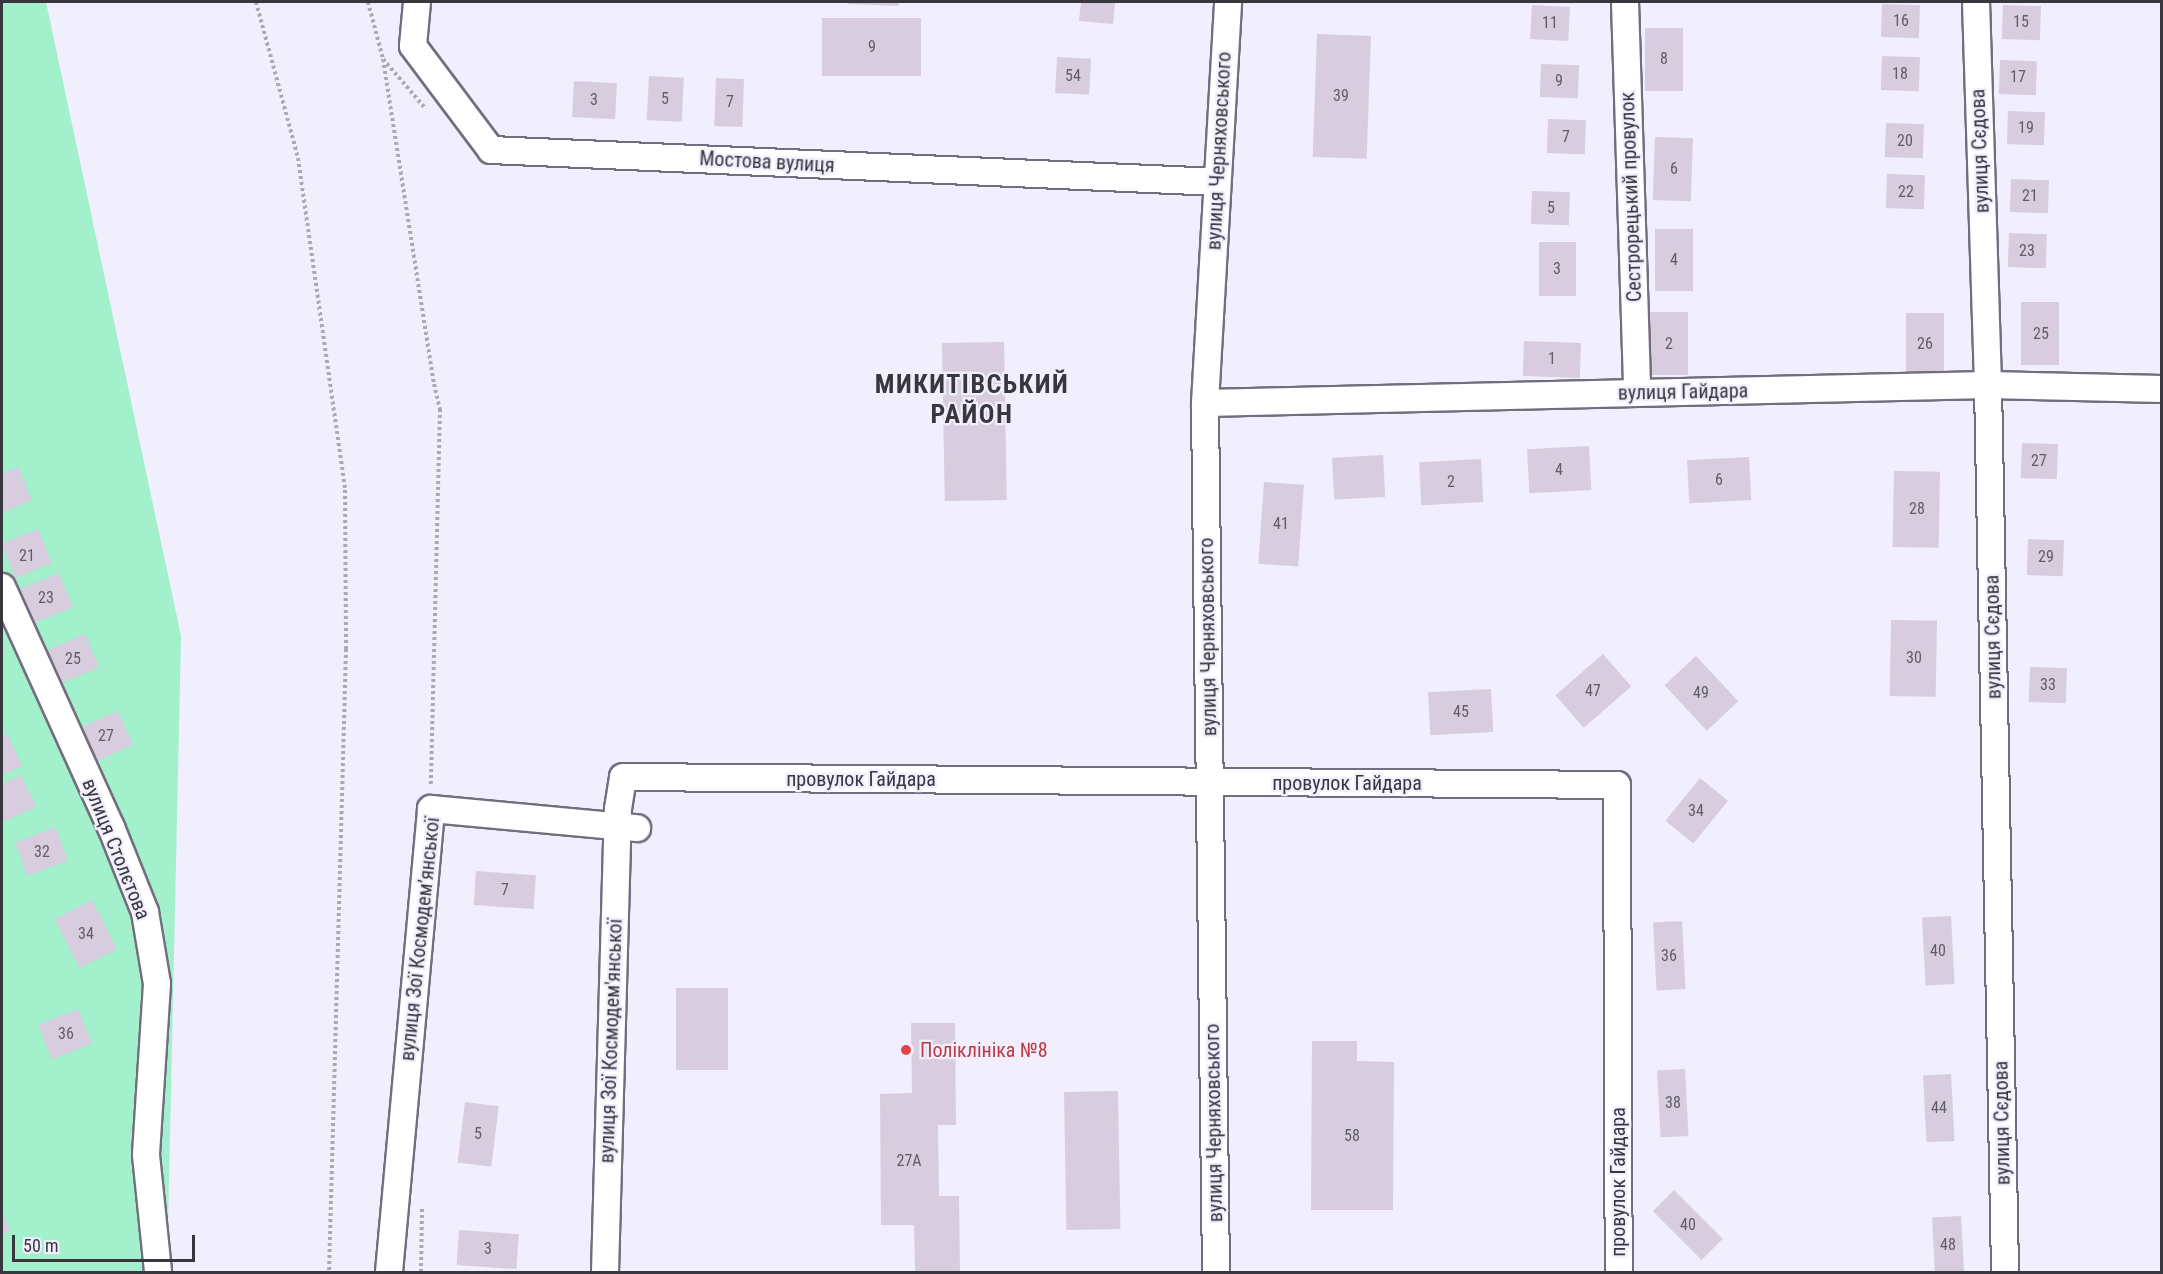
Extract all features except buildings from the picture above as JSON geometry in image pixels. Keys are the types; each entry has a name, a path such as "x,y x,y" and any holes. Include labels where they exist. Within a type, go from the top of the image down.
{"street":[{"name":"Мостова вулиця","path":"417,2 413,46 491,150 1217,182"},
{"name":"вулиця Черняховського","path":"1216,1272 1205,404 1227,2"},
{"name":"Сестрорецький провулок","path":"1625,2 1637,393"},
{"name":"вулиця Сєдова","path":"1976,2 1988,385 2005,1272"},
{"name":"вулиця Гайдара","path":"1205,404 1988,385 2162,389"},
{"name":"вулиця Столєтова","path":"2,587 111,827 145,912 157,984 146,1155 158,1272"},
{"name":"провулок Гайдара","path":"624,821 623,777 1617,785 1619,1272"},
{"name":"вулиця Зої Космодем’янської","path":"389,1272 431,809 624,821"},
{"name":"вулиця Зої Космодем'янської","path":"605,1272 624,821"}],"path":[{"path":"256,2 298,158 345,490 346,649 329,1272"},
{"path":"383,59 434,384 440,409 431,809"},
{"path":"421,1272 422,1201"}],"green space":[{"path":"2,2 46,2 181,636 167,1272 2,1272"}],"place":[{"name":"Поліклініка №8","path":"906,1050"}],"district":[{"name":"МИКИТІВСЬКИЙ РАЙОН","path":"972,400"}]}
